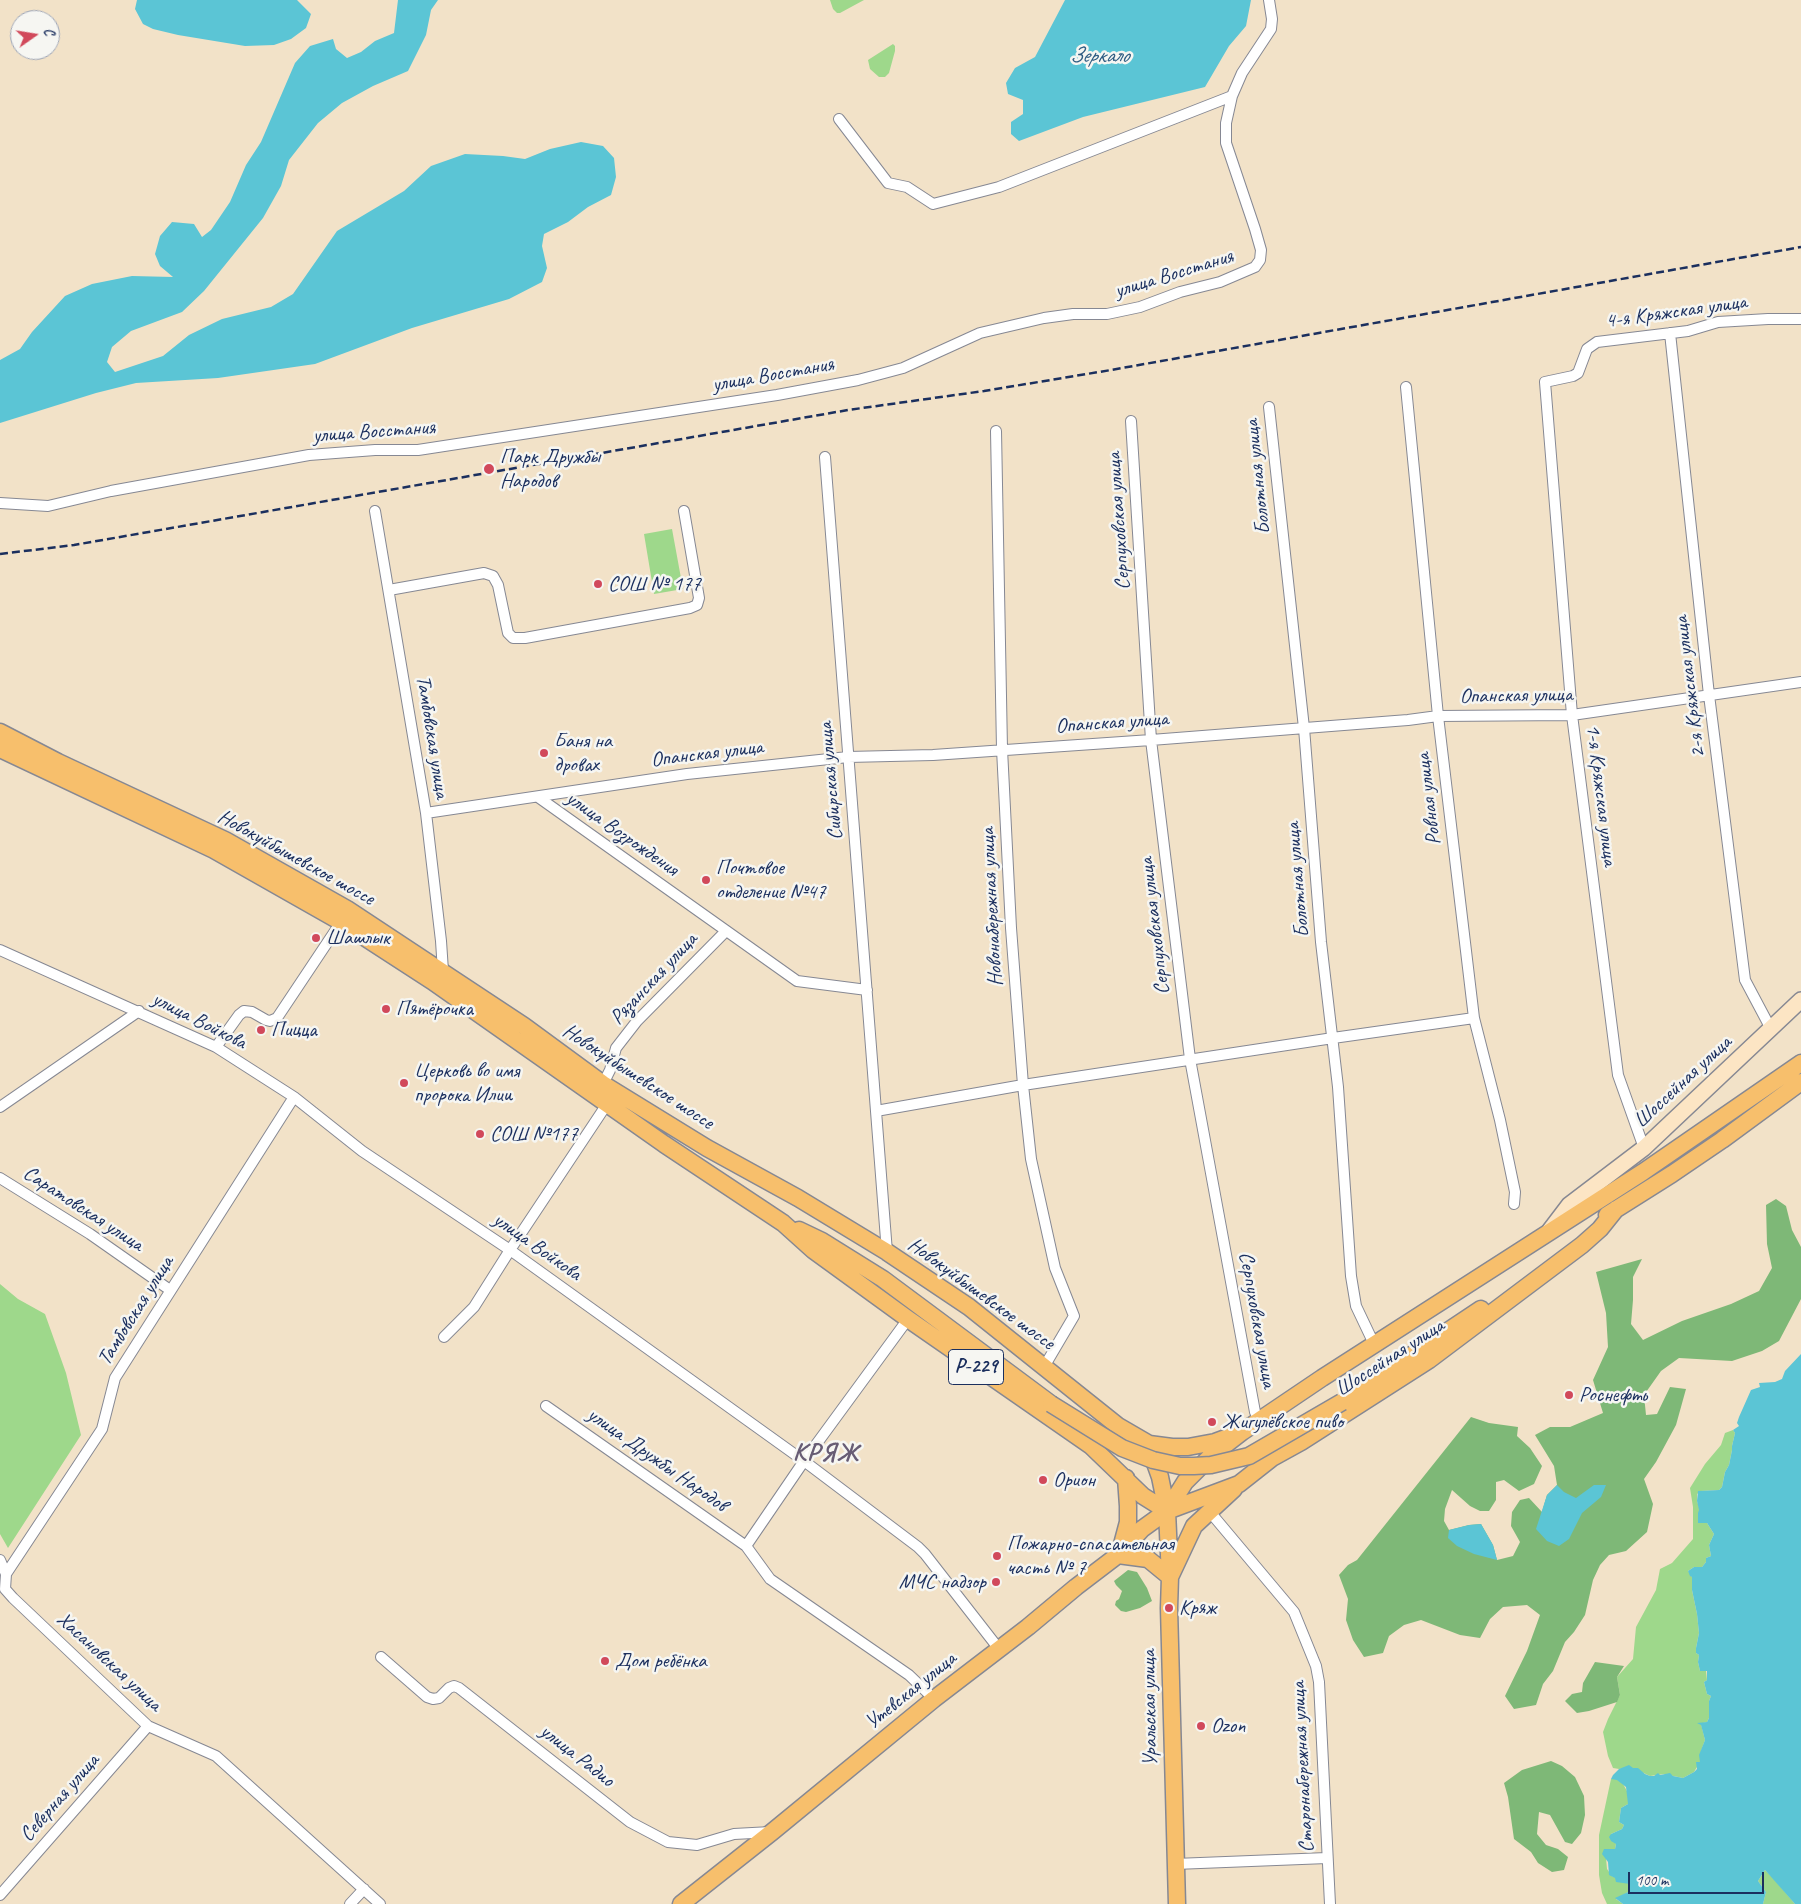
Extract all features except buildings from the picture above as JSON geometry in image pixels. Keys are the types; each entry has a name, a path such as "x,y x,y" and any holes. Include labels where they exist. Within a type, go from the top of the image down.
{"main road":[{"name":"Новокуйбышевское шоссе","path":"0,732 58,762 225,840 346,909 524,1026 603,1084 707,1148 798,1198 887,1252 969,1307 1118,1426 1149,1444 1188,1447 1215,1442 1252,1425"},
{"name":"Новокуйбышевское шоссе","path":"0,749 214,850 341,922 440,986 607,1104 783,1223 813,1250 908,1320 1096,1451 1144,1496 1166,1511"},
{"name":"Шоссейная улица","path":"1547,1233 1569,1206 1644,1148 1801,1000"},
{"name":"Шоссейная улица","path":"1252,1425 1643,1172 1801,1062"},
{"name":"Шоссейная улица","path":"1342,1402 1494,1300 1616,1209 1715,1145 1801,1082"},
{"name":"Шоссейная улица","path":"1166,1511 1239,1484 1272,1458 1301,1442 1437,1354 1582,1245 1600,1230 1616,1209"},
{"name":"Новокуйбышевское шоссе","path":"783,1223 822,1241 883,1278 1052,1404 1122,1448 1153,1460 1180,1466 1194,1466 1211,1465 1249,1456 1342,1402"},
{"path":"1252,1425 1247,1443 1252,1453 1261,1459 1272,1458"},
{"path":"1166,1511 1185,1482 1211,1456 1252,1425"},
{"path":"1096,1451 1104,1450 1115,1441 1118,1426"},
{"name":"Уральская улица","path":"1149,1444 1160,1477 1166,1511 1170,1577 1169,1617 1177,1904"},
{"path":"1126,1478 1128,1522 1118,1556 1148,1559 1170,1577 1194,1526 1239,1484"},
{"name":"Утевская улица","path":"681,1904 934,1699 1118,1556 1142,1529 1166,1511"}],"street":[{"name":"улица Восстания","path":"0,503 48,506 111,491 309,455 375,450 418,450 786,393 903,368 980,333 1044,318 1073,314 1107,314 1140,307 1180,292 1220,282 1255,267 1260,260 1261,250 1226,143 1226,123 1232,96 1242,73 1271,29 1272,19 1269,0"},
{"path":"839,119 888,184 907,187 933,204 999,187 1232,96"},
{"name":"4-я Кряжская улица","path":"1545,382 1573,376 1578,373 1587,349 1597,342 1688,331 1718,322 1801,319"},
{"name":"2-я Кряжская улица","path":"1670,333 1710,695 1745,980 1770,1029"},
{"name":"1-я Кряжская улица","path":"1545,382 1572,715 1618,1075 1644,1148"},
{"name":"Ровная улица","path":"1406,387 1438,716 1474,1018 1500,1120 1515,1192 1514,1204"},
{"name":"Болотная улица","path":"1269,407 1304,728 1322,942 1338,1087 1351,1276 1356,1306 1375,1346"},
{"name":"Серпуховская улица","path":"1131,420 1151,740 1190,1059 1255,1412 1252,1425"},
{"name":"Новонабережная улица","path":"996,431 1002,749 1010,928 1023,1085 1031,1159 1055,1268 1074,1316 1044,1366"},
{"name":"Сибирская улица","path":"825,457 887,1252"},
{"name":"Тамбовская улица","path":"375,511 426,813 442,941 443,971"},
{"path":"389,590 484,572 493,576 498,585 508,633 513,638 524,638 690,608 697,605 699,598 684,511"},
{"name":"Опанская улица","path":"426,813 538,798 687,774 848,757 933,755 1151,740 1438,716 1572,715 1801,682"},
{"name":"улица Возрождения","path":"538,798 797,981 867,990"},
{"path":"216,1047 244,1011 252,1012 270,1021 278,1018 341,922"},
{"name":"Рязанская улица","path":"603,1084 610,1070 616,1048 637,1022 726,931"},
{"name":"улица Войкова","path":"0,950 216,1047 294,1097 362,1151 510,1250 804,1461 922,1550 999,1649"},
{"path":"0,1107 139,1011"},
{"path":"876,1111 1023,1085 1190,1059 1474,1018"},
{"name":"Тамбовская улица","path":"6,1574 102,1428 115,1378 294,1097"},
{"path":"444,1337 474,1307 607,1104"},
{"name":"Саратовская улица","path":"0,1178 90,1234 170,1290"},
{"path":"746,1546 804,1461 908,1320"},
{"name":"улица Дружбы Народов","path":"546,1406 746,1546 770,1579 909,1675 934,1699"},
{"name":"Старонабережная улица","path":"1210,1512 1294,1612 1316,1666 1319,1682 1330,1904"},
{"name":"Хасановская улица","path":"0,1560 6,1574 5,1589 13,1598 148,1726 216,1756 380,1904"},
{"name":"улица Радио","path":"381,1657 427,1697 439,1698 449,1688 454,1686 459,1688 630,1822 668,1842 697,1845 734,1834 772,1832"},
{"name":"Северная улица","path":"0,1895 148,1726"},
{"path":"1175,1864 1327,1858"},
{"path":"350,1904 364,1889"}],"green space":[{"path":"830,0 864,0 837,13 833,9"},
{"path":"893,44 895,51 889,73 885,77 879,77 870,69 868,60"},
{"path":"672,529 683,589 654,594 644,534"},
{"path":"1776,1199 1786,1206 1792,1230 1801,1247 1801,1299 1779,1341 1762,1351 1732,1361 1679,1358 1661,1371 1644,1395 1646,1415 1657,1414 1670,1387 1686,1389 1676,1425 1656,1462 1644,1479 1653,1504 1647,1532 1626,1551 1609,1555 1600,1565 1593,1580 1585,1615 1565,1642 1553,1671 1543,1684 1536,1705 1514,1709 1505,1696 1527,1651 1540,1615 1527,1605 1503,1607 1490,1619 1480,1638 1460,1635 1421,1620 1404,1625 1389,1636 1383,1653 1364,1657 1353,1640 1346,1620 1348,1599 1339,1575 1348,1565 1357,1560 1471,1417 1489,1423 1518,1427 1517,1436 1530,1448 1542,1466 1534,1484 1519,1491 1504,1480 1496,1482 1496,1500 1489,1511 1480,1511 1470,1506 1452,1490 1445,1509 1444,1521 1449,1530 1481,1524 1493,1545 1497,1560 1513,1556 1520,1542 1511,1526 1512,1512 1520,1500 1529,1498 1542,1512 1547,1495 1557,1485 1554,1466 1535,1435 1550,1427 1570,1427 1603,1413 1593,1380 1608,1347 1606,1313 1596,1272 1642,1259 1633,1277 1631,1324 1643,1340 1682,1321 1731,1304 1759,1291 1772,1268 1767,1244 1766,1205"},
{"path":"0,1284 18,1299 45,1314 66,1373 81,1435 8,1548 0,1534"},
{"path":"1733,1430 1735,1433 1732,1450 1722,1487 1719,1490 1701,1491 1697,1494 1697,1501 1704,1522 1707,1523 1714,1534 1709,1545 1711,1556 1706,1558 1706,1562 1702,1567 1694,1567 1688,1571 1692,1577 1692,1590 1699,1633 1696,1653 1699,1655 1700,1671 1706,1671 1707,1680 1704,1682 1707,1694 1711,1696 1709,1701 1709,1718 1707,1722 1699,1724 1701,1724 1705,1740 1700,1762 1694,1772 1683,1778 1664,1774 1650,1776 1633,1768 1613,1768 1608,1756 1603,1732 1620,1695 1617,1677 1633,1659 1636,1627 1656,1590 1660,1569 1672,1563 1693,1539 1693,1507 1690,1488 1705,1464 1721,1445 1725,1433"},
{"path":"1128,1570 1137,1572 1147,1588 1152,1601 1140,1608 1126,1612 1121,1611 1115,1605 1122,1591 1114,1581"},
{"path":"1595,1662 1624,1666 1617,1677 1620,1695 1617,1702 1577,1713 1565,1701 1572,1694 1582,1692 1583,1683"},
{"path":"1551,1761 1562,1766 1575,1777 1584,1796 1585,1815 1581,1833 1572,1844 1565,1842 1550,1815 1539,1812 1537,1834 1546,1845 1558,1849 1568,1857 1564,1870 1552,1872 1538,1863 1531,1852 1514,1839 1504,1783 1522,1770"},
{"path":"1611,1779 1617,1779 1622,1782 1628,1793 1628,1804 1621,1808 1619,1822 1624,1825 1622,1829 1611,1834 1616,1844 1615,1849 1606,1850 1607,1869 1612,1876 1630,1884 1628,1892 1616,1899 1623,1904 1607,1904 1602,1893 1599,1875 1599,1835"},
{"path":"1765,1870 1795,1904 1763,1904 1766,1892 1758,1881"}],"water":[{"path":"137,0 297,0 311,14 306,28 291,39 274,45 245,46 153,29 143,24 135,9"},
{"path":"398,0 438,0 431,10 426,35 408,71 373,86 342,103 318,123 289,160 281,186 263,218 204,291 182,312 131,331 112,347 107,362 115,372 163,356 189,335 222,319 271,307 293,294 337,231 404,191 431,166 465,154 525,159 550,149 581,142 603,146 614,158 616,177 611,195 588,207 568,222 544,234 542,246 547,268 542,282 509,299 412,328 315,364 218,378 136,383 96,393 0,423 0,360 20,349 32,332 65,296 92,284 132,276 173,277 160,266 155,254 160,236 172,222 194,224 202,237 211,230 230,202 246,165 261,142 295,63 310,46 333,39 336,49 347,58 361,52 375,41 394,33"},
{"name":"Зеркало","path":"1065,0 1251,0 1246,26 1229,46 1205,87 1083,117 1019,141 1011,134 1011,122 1023,114 1023,100 1008,94 1006,83 1015,68 1035,57"},
{"path":"1801,1354 1801,1904 1795,1904 1765,1870 1758,1881 1766,1892 1763,1904 1623,1904 1615,1898 1628,1892 1630,1884 1616,1882 1615,1878 1609,1875 1608,1862 1602,1854 1604,1849 1615,1849 1616,1844 1609,1837 1611,1834 1622,1829 1624,1825 1619,1822 1621,1808 1628,1804 1626,1787 1617,1780 1611,1779 1619,1769 1629,1765 1633,1768 1638,1768 1650,1776 1658,1773 1660,1775 1670,1773 1673,1776 1683,1778 1694,1772 1697,1769 1696,1762 1700,1762 1699,1755 1705,1740 1701,1725 1697,1723 1707,1722 1709,1718 1709,1701 1711,1696 1707,1694 1704,1682 1707,1680 1707,1671 1700,1671 1699,1655 1696,1653 1699,1633 1692,1590 1692,1577 1688,1571 1694,1567 1702,1567 1706,1562 1706,1558 1711,1556 1709,1545 1714,1534 1707,1523 1698,1523 1698,1491 1719,1490 1722,1487 1732,1450 1735,1433 1733,1430 1739,1426 1737,1423 1739,1417 1751,1390 1760,1387 1759,1383 1775,1382 1782,1379 1785,1371"},
{"path":"1557,1485 1564,1492 1576,1498 1594,1485 1606,1485 1601,1497 1582,1513 1569,1539 1559,1546 1547,1541 1536,1529 1547,1495"},
{"path":"1481,1524 1493,1545 1497,1560 1474,1554 1457,1546 1448,1538 1449,1530"}],"railway":[{"path":"0,554 74,545 848,410 984,391 1111,370 1801,247"}],"place":[{"name":"Парк Дружбы Народов","path":"489,469"},
{"name":"СОШ № 177","path":"598,584"},
{"name":"Баня на дровах","path":"544,753"},
{"name":"Почтовое отделение №47","path":"706,880"},
{"name":"Шашлык","path":"316,938"},
{"name":"Пятёрочка","path":"386,1009"},
{"name":"Пицца","path":"261,1030"},
{"name":"Церковь во имя пророка Илии","path":"404,1083"},
{"name":"СОШ №177","path":"480,1134"},
{"name":"Роснефть","path":"1569,1395"},
{"name":"Жигулёвское пиво","path":"1212,1422"},
{"name":"Орион","path":"1043,1480"},
{"name":"Пожарно-спасательная часть № 7","path":"997,1556"},
{"name":"МЧС надзор","path":"996,1582"},
{"name":"Кряж","path":"1169,1608"},
{"name":"Дом ребёнка","path":"605,1661"},
{"name":"Ozon","path":"1201,1726"}],"district":[{"name":"КРЯЖ","path":"826,1453"}]}
